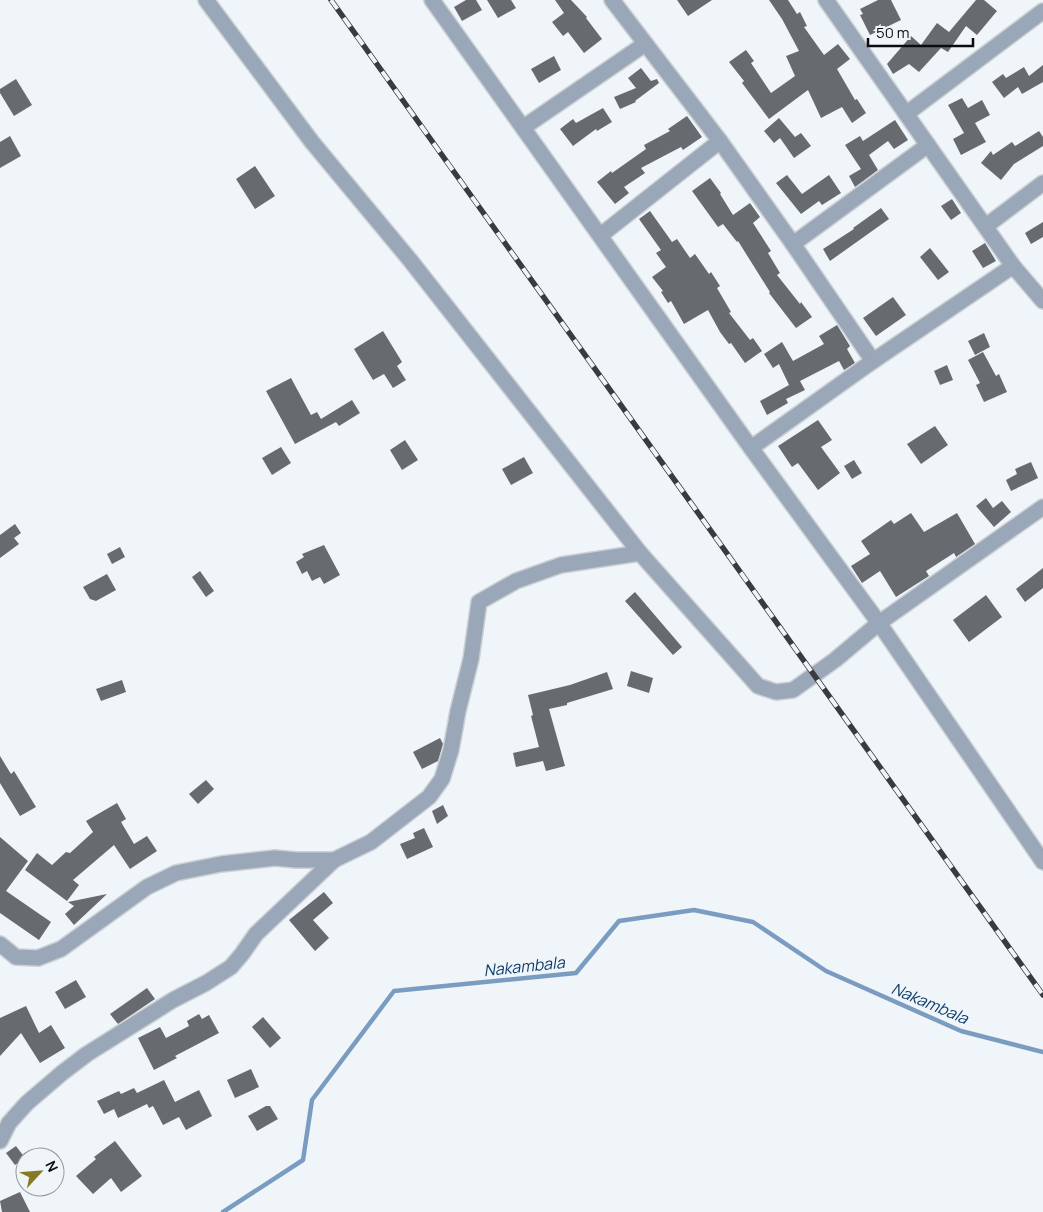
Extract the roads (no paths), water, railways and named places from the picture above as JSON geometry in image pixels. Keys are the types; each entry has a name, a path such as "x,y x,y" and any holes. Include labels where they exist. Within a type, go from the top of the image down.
{"street":[{"path":"206,0 312,142 415,267 640,553 758,686 781,692 793,690 835,660 879,623 1043,507"},
{"path":"432,0 751,448 879,623 1043,862"},
{"path":"612,0 720,141 873,362"},
{"path":"826,0 1014,266 1043,302"},
{"path":"906,114 1043,11"},
{"path":"524,127 645,44"},
{"path":"601,235 720,141"},
{"path":"793,244 928,145"},
{"path":"986,226 1043,183"},
{"path":"751,448 1014,266"},
{"path":"0,1141 9,1123 21,1109 62,1073 87,1054 173,1000 206,983 231,967 256,934 334,860 371,842 430,797 442,779 451,750 458,711 471,659 479,602 516,582 561,565 640,553"},
{"path":"0,944 16,958 38,958 61,949 147,887 176,873 221,864 275,858 334,860"}],"waterway":[{"name":"Nakambala","path":"223,1212 303,1160 312,1100 394,991 576,973 619,921 694,910 753,922 826,971 961,1031 1043,1052"}],"railway":[{"path":"331,0 1043,995"}]}
